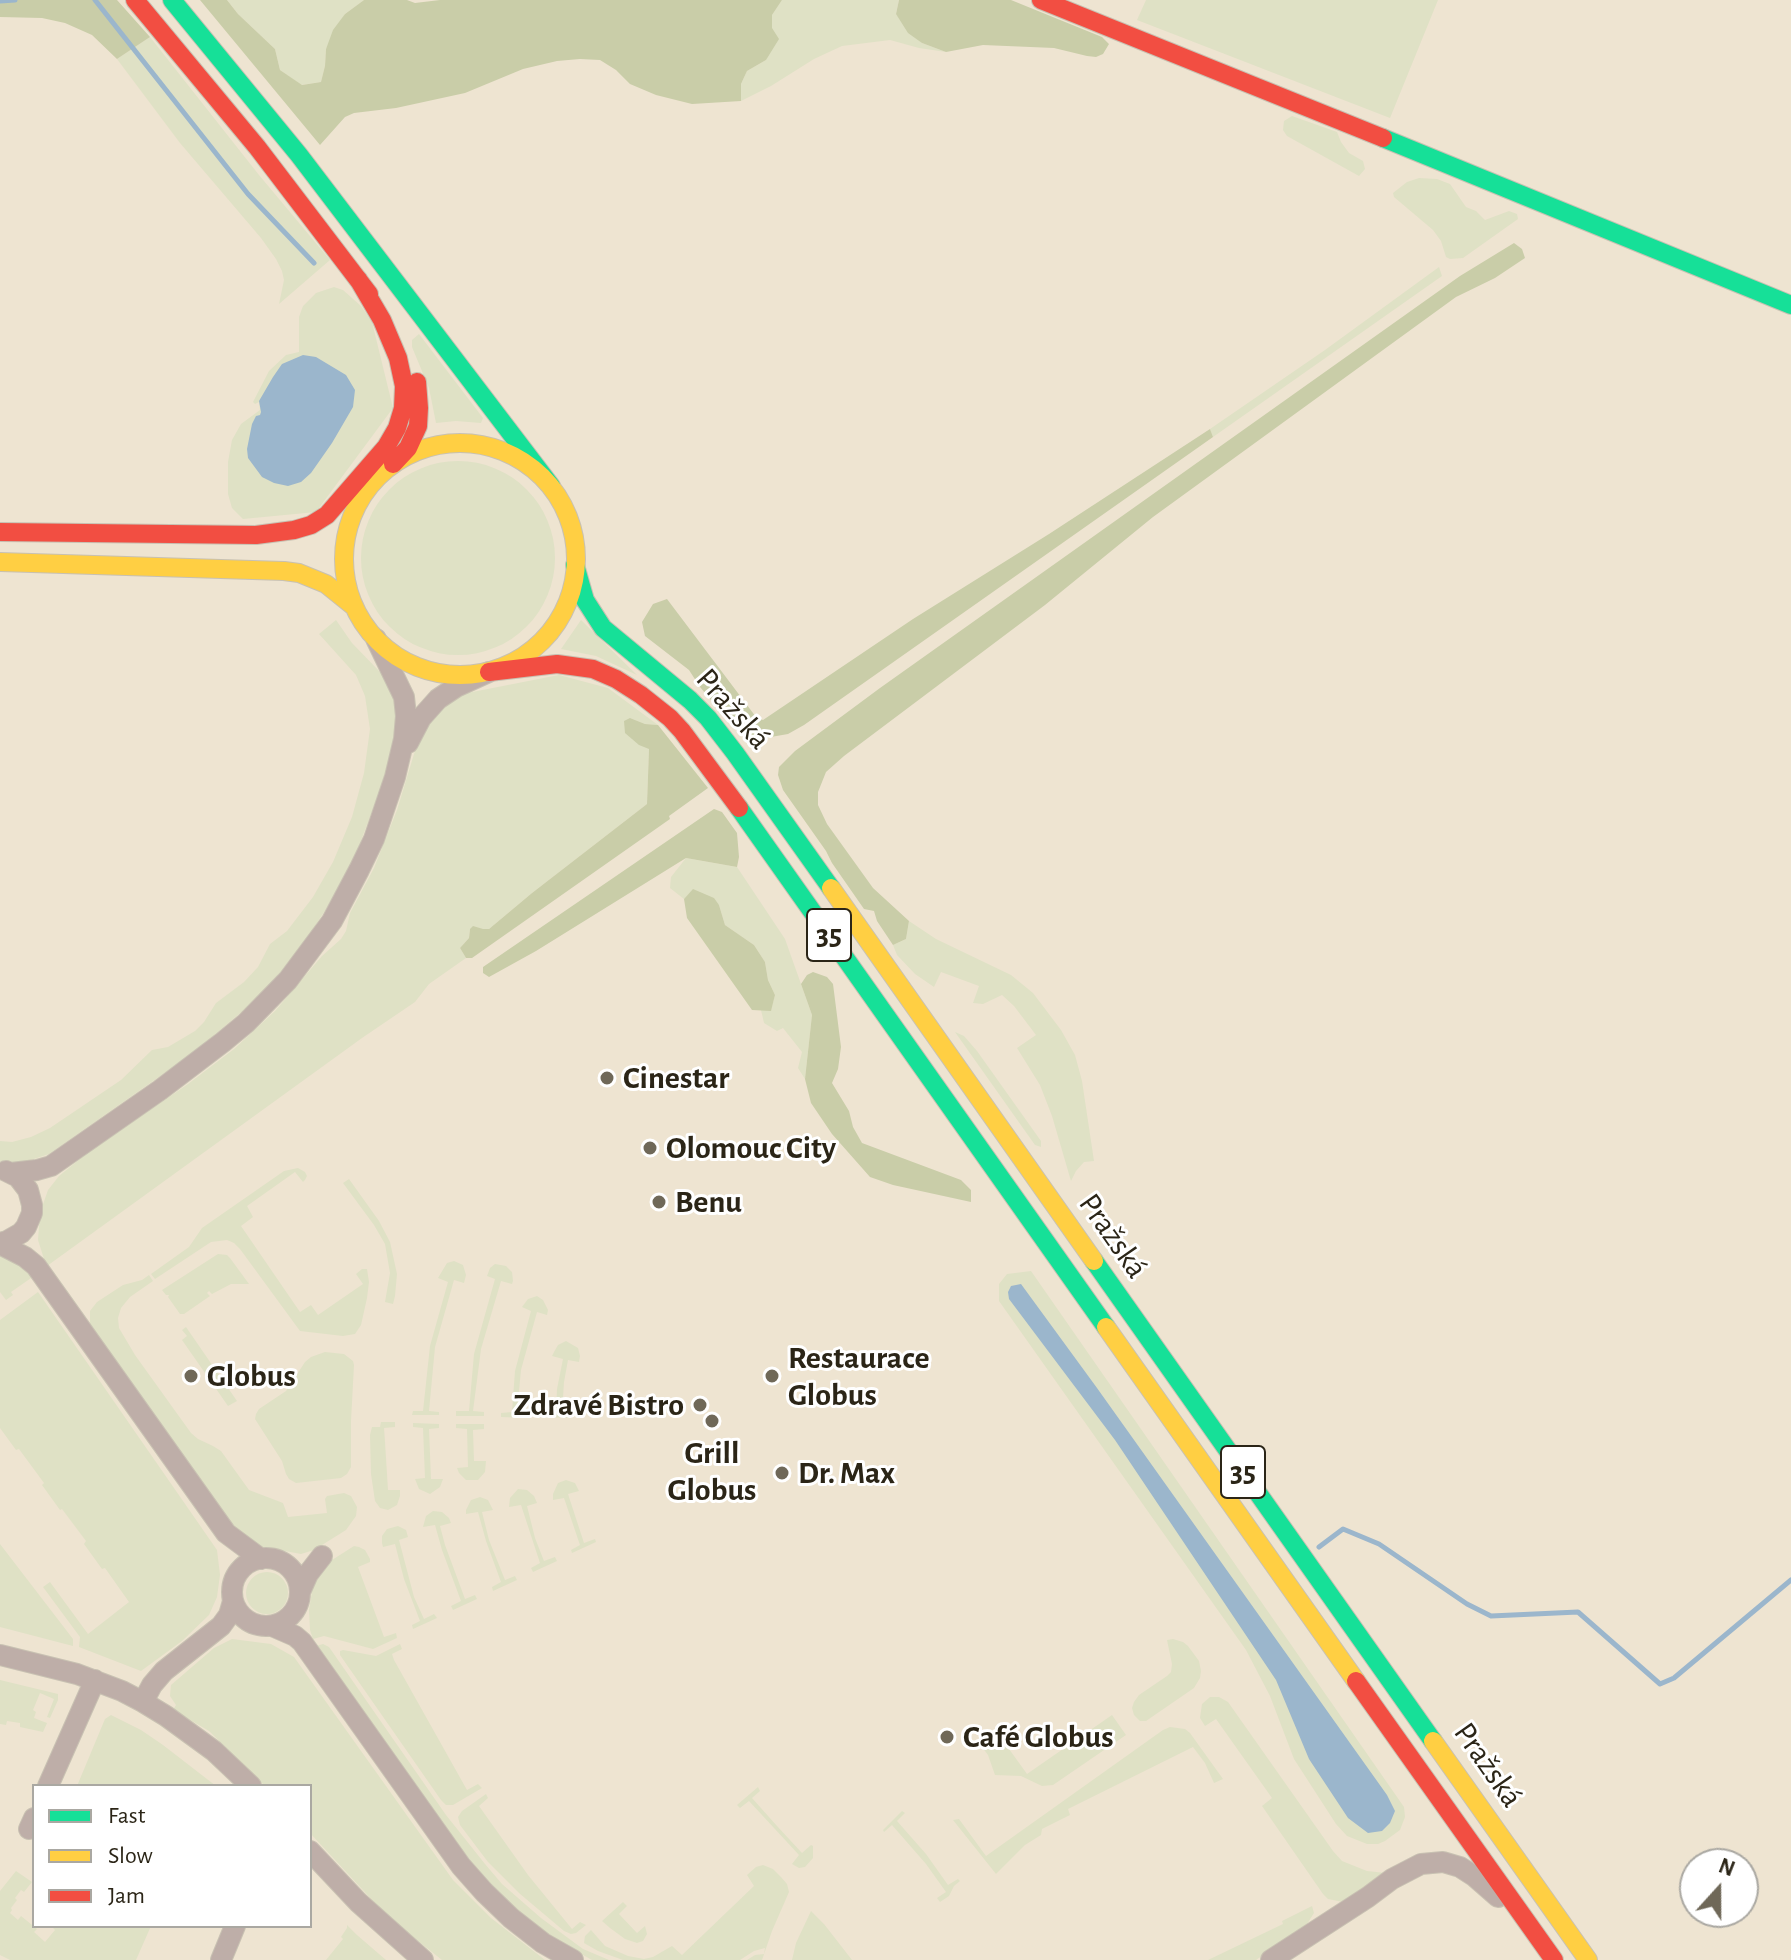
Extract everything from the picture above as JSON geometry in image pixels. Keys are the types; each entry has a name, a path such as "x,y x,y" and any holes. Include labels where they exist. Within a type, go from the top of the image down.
{"main road":[{"path":"0,532 226,536 294,541 323,537 339,529 370,485 406,452 418,426 417,382 401,339 248,137 135,0"},
{"path":"172,0 299,155 551,486 569,520 575,545 569,599 552,630 521,658 489,672 455,675 425,670 396,656 376,639 352,605 344,577 343,551 357,504"},
{"path":"1041,0 1791,305"},
{"path":"226,536 283,533 320,521 334,509 392,439 403,408 401,370 382,320 358,279"},
{"path":"393,464 414,453 438,446 479,445 516,457 551,486"},
{"path":"0,562 284,571 299,573 326,584 352,605"},
{"name":"Pražská","path":"575,565 585,600 603,628 690,700 735,753 1588,1960"},
{"name":"Pražská","path":"489,672 557,664 593,669 634,690 682,731 1554,1960"}],"street":[{"path":"376,639 404,697 406,716 401,757"},
{"path":"5,1171 37,1170 51,1166 223,1042 288,980 332,921 359,870 374,839 401,757 416,726 430,706 456,687 489,672"},
{"path":"0,1243 21,1233 51,1166"},
{"path":"5,1171 18,1177 28,1190 36,1266"},
{"path":"0,1243 36,1266 226,1533 261,1559"},
{"path":"226,1533 233,1560 234,1591 243,1617 257,1625 272,1626 302,1642 461,1866 511,1918 543,1943 573,1960"},
{"path":"143,1702 160,1675 221,1626 229,1615 234,1591 245,1566 261,1559 282,1563 322,1556 308,1574 298,1600 284,1621 272,1626"},
{"path":"282,1563 295,1575 297,1619 302,1642"},
{"path":"221,1626 250,1622"},
{"path":"0,1655 77,1674 143,1702 214,1751 249,1784"},
{"path":"49,1784 95,1680"},
{"path":"312,1853 358,1902 423,1960"},
{"path":"1276,1959 1406,1871 1435,1862 1452,1864 1467,1871 1528,1924"},
{"path":"221,1960 234,1928"}],"green space":[{"path":"0,0 117,0 150,37 117,59 92,35 65,23 42,18 0,17"},
{"path":"200,0 227,0 275,49 280,70 302,85 321,82 326,49 333,30 345,14 364,0 407,0 415,3 440,0 782,0 772,15 772,28 779,39 766,60 747,71 741,84 741,101 692,104 656,95 630,84 600,60 557,61 523,69 465,93 396,108 354,113 345,117 320,145"},
{"path":"227,0 364,0 345,14 326,49 321,82 301,85 280,70 275,49"},
{"path":"782,0 899,0 896,14 922,43 946,52 890,40 842,46 741,101 741,84 747,71 766,60 772,15"},
{"path":"899,0 1011,0 1102,37 1109,44 1103,54 1096,57 1054,48 983,45 946,52 922,43 908,33 896,14"},
{"path":"1146,0 1438,0 1390,118 1137,20"},
{"path":"150,37 330,260 279,304 284,280 276,259 180,143 117,59"},
{"path":"1292,116 1337,132 1349,153 1363,161 1365,169 1359,176 1287,136 1283,130 1284,121"},
{"path":"1419,178 1437,179 1450,184 1466,207 1485,220 1509,211 1517,214 1518,219 1463,258 1450,259 1446,257 1441,241 1433,230 1394,197 1393,193 1407,182"},
{"path":"1514,243 1522,249 1525,258 1495,278 1456,297 1153,517 1045,605 826,772 818,792 818,805 827,824 873,888 909,921 906,939 893,945 874,911 864,909 783,790 779,767 795,751 880,688 1460,276"},
{"path":"1439,267 1442,276 1213,437 1210,429"},
{"path":"334,287 343,290 361,306 372,322 393,408 316,512 243,519 232,508 228,494 232,440 241,424 260,410 259,402 253,402 269,371 286,355 299,352 299,317 303,306 316,293"},
{"path":"419,334 483,418 481,423 436,423 429,388 412,347 412,340"},
{"path":"1210,429 1213,437 788,734 751,737 733,726 689,670 645,636 642,622 653,604 667,599 756,717 763,720 913,619"},
{"path":"458,461 495,469 526,490 547,521 555,558 547,595 526,626 495,647 458,655 421,647 390,626 369,595 361,558 369,521 390,490 421,469"},
{"path":"336,620 352,643 381,673 398,708 393,748 380,790 353,862 333,898 281,972 252,1003 193,1053 49,1154 14,1163 0,1161 0,1141 12,1142 50,1128 121,1080 152,1050 168,1047 195,1031 216,1003 258,967 270,944 287,931 313,897 333,862 352,817 364,773 370,729 365,696 356,675 319,634"},
{"path":"581,620 637,675 596,656 561,649"},
{"path":"559,675 608,688 658,725 630,718 649,748 647,804 489,929 470,929 469,938 460,948 466,958 429,984 415,1002 47,1266 38,1240 40,1213 48,1190 59,1176 234,1049 275,1011 322,956 341,939 397,810 421,731 441,708 462,694"},
{"path":"630,718 658,725 708,788 669,816 670,819 472,958 466,958 460,948 469,938 473,926 489,929 647,804 649,749 625,733 624,721"},
{"path":"714,809 722,812 737,833 737,867 686,858 536,951 489,977 483,973 483,967"},
{"path":"686,858 737,867 785,939 812,1015 805,1079 798,1068 802,1052 783,1028 777,1031 764,1023 761,1010 771,1010 775,995 765,962 754,945 725,925 719,905 694,890 684,899 670,888 671,877"},
{"path":"693,889 714,898 725,925 754,945 765,962 775,995 771,1011 752,1010 687,918 684,899"},
{"path":"909,921 936,939 1011,975 1033,993 1061,1030 1075,1055 1082,1081 1094,1161 1084,1162 1071,1181 1040,1085 1017,1048 1036,1035 1002,995 983,1004 973,1003 979,986 941,972 934,987 915,974 897,955 893,945 906,939"},
{"path":"813,972 827,977 833,984 841,1047 838,1069 832,1083 849,1111 862,1143 961,1180 971,1190 971,1202 870,1177 832,1134 811,1103 805,1079 812,1015 801,984"},
{"path":"955,1032 964,1036 977,1051 1041,1141 1041,1147 1035,1145"},
{"path":"298,1168 305,1172 305,1180 303,1182 295,1172 247,1206 253,1217 241,1226 300,1312 311,1305 318,1315 363,1284 356,1274 367,1269 367,1298 361,1325 355,1334 343,1336 300,1331 240,1249 227,1240 211,1242 155,1279 151,1274 189,1247 202,1228 284,1171"},
{"path":"349,1179 390,1242 397,1274 393,1304 385,1302 390,1273 385,1244 343,1183"},
{"path":"0,1254 34,1276 11,1292 13,1295 6,1300 0,1292"},
{"path":"218,1254 227,1255 249,1284 231,1284 212,1294 209,1291 210,1296 180,1314 169,1295 162,1290"},
{"path":"454,1261 463,1265 466,1275 464,1283 454,1280 435,1347 429,1411 439,1412 439,1415 412,1415 413,1411 423,1411 430,1346 448,1282 438,1278 447,1263"},
{"path":"495,1264 506,1266 512,1272 513,1281 512,1284 501,1281 481,1349 473,1411 484,1412 484,1416 456,1416 456,1411 469,1411 474,1354 495,1279 487,1276"},
{"path":"1031,1271 1404,1807 1405,1817 1400,1830 1385,1841 1367,1844 1347,1836 1336,1824 1294,1759 1270,1696 1246,1650 999,1301 999,1284 1007,1274"},
{"path":"149,1275 153,1281 130,1297 121,1308 119,1328 191,1433 221,1451 249,1490 283,1503 288,1517 327,1513 327,1496 344,1493 351,1496 357,1507 356,1516 346,1530 314,1550 301,1554 258,1546 238,1533 90,1326 90,1311 97,1302 123,1285"},
{"path":"38,1292 217,1550 220,1575 217,1597 209,1615 182,1641 141,1671 79,1647 80,1637 43,1587 50,1582 88,1634 129,1602 84,1544 86,1541 60,1510 19,1449 16,1450 0,1428 0,1320"},
{"path":"537,1296 548,1310 547,1315 537,1312 521,1370 517,1412 528,1413 528,1418 501,1417 501,1413 512,1412 515,1371 531,1311 522,1307 528,1299"},
{"path":"186,1327 237,1401 228,1406 182,1340 187,1336 182,1330"},
{"path":"566,1341 578,1348 580,1356 579,1362 568,1360 564,1382 562,1413 572,1414 572,1418 545,1417 545,1413 556,1412 563,1359 552,1356 558,1345"},
{"path":"325,1352 344,1354 354,1365 351,1467 341,1478 296,1483 286,1474 282,1461 255,1419 256,1414 286,1391 305,1362"},
{"path":"381,1422 395,1422 395,1427 384,1428 388,1490 400,1490 400,1496 397,1505 388,1510 380,1508 375,1501 371,1474 370,1435 372,1427 380,1427"},
{"path":"413,1423 439,1424 439,1428 429,1429 431,1479 443,1479 440,1487 430,1494 419,1489 415,1479 425,1478 423,1428 413,1427"},
{"path":"456,1424 484,1424 484,1429 473,1430 474,1461 486,1461 485,1472 478,1480 466,1480 457,1468 468,1467 467,1429 456,1428"},
{"path":"566,1480 575,1483 579,1491 568,1494 584,1543 595,1539 596,1542 572,1553 571,1550 580,1545 564,1498 553,1500 558,1483"},
{"path":"518,1489 527,1490 537,1503 527,1506 544,1561 555,1557 557,1561 533,1572 531,1568 540,1563 521,1505 509,1507 510,1498"},
{"path":"480,1497 488,1500 493,1510 482,1512 505,1580 515,1576 517,1580 493,1591 492,1587 501,1582 478,1512 466,1514 471,1500"},
{"path":"433,1511 442,1512 449,1518 451,1523 440,1526 445,1545 465,1599 475,1595 477,1599 453,1610 451,1606 461,1601 435,1525 423,1527 426,1516"},
{"path":"398,1526 406,1530 408,1537 399,1540 414,1597 424,1619 434,1614 437,1618 413,1629 412,1625 420,1621 395,1544 383,1547 382,1543 387,1529"},
{"path":"0,1544 73,1639 73,1646 0,1627"},
{"path":"354,1546 365,1550 370,1559 370,1562 358,1567 384,1637 396,1633 397,1638 373,1649 324,1636 313,1639 310,1630 313,1585 332,1560"},
{"path":"267,1572 282,1578 288,1593 282,1608 267,1614 252,1608 246,1593 252,1578"},
{"path":"232,1639 271,1644 294,1657 453,1880 491,1918 545,1960 442,1960 388,1917 312,1835 312,1784 263,1784 209,1731 173,1710 176,1705 170,1696 171,1685 214,1648"},
{"path":"1173,1639 1188,1646 1199,1661 1200,1678 1194,1688 1146,1721 1140,1721 1134,1715 1134,1702 1171,1672 1167,1640"},
{"path":"323,1644 329,1647 446,1815 502,1884 583,1949 609,1960 592,1960 556,1940 496,1892 451,1839 316,1646"},
{"path":"400,1644 402,1649 392,1654 394,1660 467,1790 478,1784 482,1788 453,1805 446,1805 441,1800 340,1655 343,1650 376,1656"},
{"path":"0,1680 58,1694 50,1718 47,1717 54,1699 40,1693 33,1710 36,1712 34,1718 47,1723 43,1732 20,1727 20,1723 7,1721 6,1725 0,1724"},
{"path":"1210,1697 1219,1697 1228,1702 1342,1861 1367,1871 1386,1873 1343,1902 1328,1899 1323,1894 1262,1806 1272,1798 1216,1719 1205,1726 1200,1718 1202,1704"},
{"path":"111,1715 141,1730 213,1784 78,1784 105,1719"},
{"path":"1112,1715 1126,1735 1053,1785 1042,1786 1021,1776 995,1775 982,1747 999,1735 1027,1774"},
{"path":"1170,1727 1190,1733 1223,1779 1214,1783 1193,1747 1068,1809 1070,1815 1042,1829 1041,1835 1025,1845 996,1874 953,1820 959,1819 986,1856"},
{"path":"758,1787 760,1791 752,1798 802,1853 813,1846 813,1858 805,1867 792,1864 799,1855 749,1801 740,1808 737,1805"},
{"path":"486,1794 488,1798 479,1806 528,1875 572,1929 580,1922 586,1925 576,1933 564,1931 519,1893 488,1862 460,1825 458,1817 462,1811"},
{"path":"902,1811 905,1813 897,1821 948,1885 958,1879 960,1881 940,1902 937,1898 946,1892 926,1864 892,1825 883,1830"},
{"path":"763,1865 781,1877 789,1892 762,1960 747,1960 764,1954 765,1948 740,1960 623,1960 584,1943 585,1936 591,1930 605,1946 628,1956 653,1957 672,1946 682,1955 754,1886 747,1875"},
{"path":"16,1871 32,1882 15,1898 17,1900 10,1913 18,1920 21,1916 37,1929 34,1932 45,1942 55,1930 53,1928 150,1928 136,1960 10,1960 0,1955 0,1891"},
{"path":"623,1902 627,1906 619,1914 637,1933 645,1926 647,1934 643,1941 637,1943 625,1939 602,1921"},
{"path":"1312,1906 1314,1913 1307,1924 1256,1960 1208,1960 1283,1924 1282,1921"},
{"path":"811,1911 852,1960 792,1960 796,1943"},
{"path":"347,1925 386,1960 326,1960 343,1939 341,1937"}],"water":[{"path":"303,355 316,357 346,375 355,390 353,407 332,443 311,473 301,482 288,486 262,477 248,458 247,449 252,424 261,412 259,401 273,377 282,364"},
{"path":"1021,1284 1387,1795 1395,1811 1382,1831 1368,1833 1348,1818 1309,1759 1276,1680 1115,1440 1009,1299 1011,1286"}],"waterway":[{"path":"0,1 15,0"},
{"path":"95,0 248,194 314,263"},
{"path":"1319,1547 1343,1529 1379,1544 1467,1604 1491,1616 1578,1612 1660,1684 1674,1678 1791,1580"}],"traffic: fast":[{"path":"172,0 299,155 551,486"},
{"path":"1383,138 1791,305"},
{"path":"575,565 585,600 603,628 708,718 831,888"},
{"path":"739,808 1106,1327"},
{"path":"1094,1261 1433,1741"}],"traffic: slow":[{"path":"460,443 483,445 504,452 525,462 542,477 557,494 567,515 574,536 576,559 574,582 567,603 557,624 542,641 525,656 504,666 483,673 460,675 437,673 416,666 395,656 378,641 363,624 353,603 346,582 344,559 346,536 353,515 363,494 378,477 395,462 416,452 437,445 460,443"},
{"path":"0,562 284,571 299,573 326,584 352,605"},
{"path":"831,888 1094,1261"},
{"path":"1106,1327 1356,1681"},
{"path":"1433,1741 1588,1960"}],"traffic: jam":[{"path":"135,0 257,147 369,294"},
{"path":"1041,0 1383,138"},
{"path":"0,532 256,535 294,530 311,525 327,515 386,447 397,428 403,408 404,386 398,358 382,320 358,279"},
{"path":"393,464 408,448 418,426 417,382"},
{"path":"489,672 557,664 593,669 616,679 670,718 739,808"},
{"path":"1356,1681 1554,1960"}],"place":[{"name":"Cinestar","path":"607,1078"},
{"name":"Olomouc City","path":"650,1148"},
{"name":"Benu","path":"659,1202"},
{"name":"Globus","path":"191,1376"},
{"name":"Restaurace Globus","path":"772,1376"},
{"name":"Zdravé Bistro","path":"700,1405"},
{"name":"Grill Globus","path":"712,1421"},
{"name":"Dr. Max","path":"782,1473"},
{"name":"Café Globus","path":"947,1737"}]}
